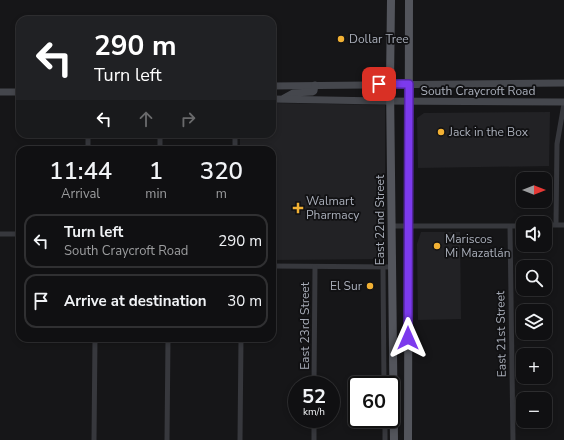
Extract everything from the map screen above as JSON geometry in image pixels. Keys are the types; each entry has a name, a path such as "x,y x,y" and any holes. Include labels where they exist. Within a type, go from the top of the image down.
{"main road":[{"name":"East 22nd Street","path":"391,0 390,101 394,440"},
{"path":"408,440 409,0"},
{"name":"South Craycroft Road","path":"276,86 564,83"},
{"path":"282,99 293,93 312,92 314,91 314,85"},
{"path":"0,92 16,92"},
{"name":"South Craycroft Road","path":"276,99 564,103"}],"street":[{"path":"556,224 557,144 564,103"},
{"path":"552,224 564,225"},
{"path":"392,226 516,227"},
{"name":"East 21st Street","path":"510,227 513,440"},
{"path":"0,234 16,234"},
{"path":"276,266 392,268"},
{"name":"East 23rd Street","path":"314,376 315,267"},
{"name":"East 22nd Street","path":"383,268 384,376"},
{"path":"94,440 95,342"},
{"path":"167,440 168,342"},
{"path":"240,440 241,342"},
{"path":"314,428 314,440"},
{"path":"384,428 384,440"}],"shaded area":[{"path":"276,103 385,105 385,259 276,260 276,146 240,146 240,138 276,138"},
{"path":"550,112 549,166 418,168 417,118 424,113"},
{"path":"421,232 460,232 461,319 418,320 417,244"}],"place":[{"name":"Dollar Tree","path":"341,39"},
{"name":"Jack in the Box","path":"441,132"},
{"name":"Walmart Pharmacy","path":"298,208"},
{"name":"Mariscos Mi Mazatlán","path":"437,246"},
{"name":"El Sur","path":"370,286"}],"route":[{"path":"379,84 409,84 408,338"}]}
